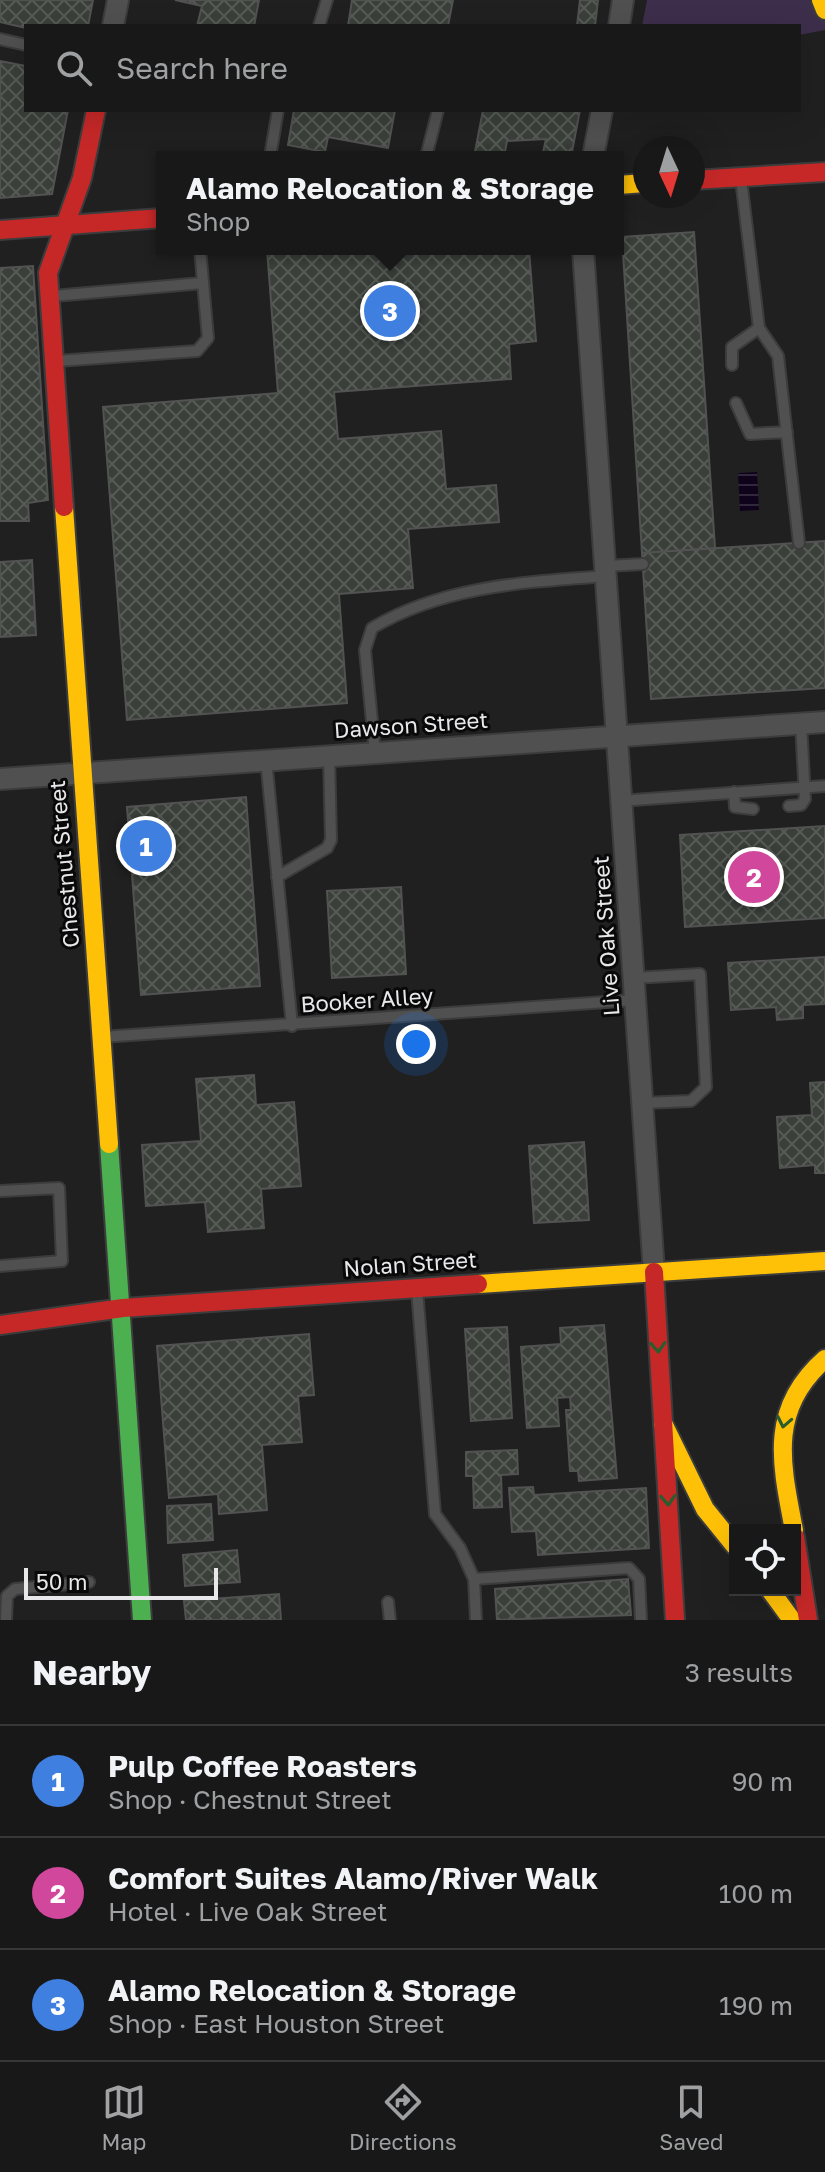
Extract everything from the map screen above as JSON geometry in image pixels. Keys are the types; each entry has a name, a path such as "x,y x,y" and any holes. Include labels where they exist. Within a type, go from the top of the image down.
{"main road":[{"path":"821,0 825,10"},
{"name":"Chestnut Street","path":"96,112 82,178 48,273 80,772 123,1308 142,1620"},
{"path":"705,179 825,172"},
{"path":"0,230 156,218"},
{"name":"Nolan Street","path":"0,1325 123,1308 825,1261"},
{"name":"Live Oak Street","path":"654,1272 675,1620"},
{"path":"793,1524 781,1462 782,1425 790,1400 804,1377 825,1359"},
{"path":"663,1423 705,1509 729,1539"},
{"path":"801,1575 808,1620"},
{"path":"774,1596 792,1620"}],"street":[{"path":"113,24 118,0"},
{"path":"619,24 623,0"},
{"path":"594,151 602,112"},
{"name":"Live Oak Street","path":"583,255 654,1272"},
{"name":"Dawson Street","path":"0,779 825,722"}],"lane":[{"path":"320,24 327,0"},
{"path":"0,39 24,45"},
{"path":"271,151 278,112"},
{"path":"428,151 437,112"},
{"path":"741,177 759,328 778,356 799,543"},
{"path":"54,361 197,351 208,338 201,255"},
{"path":"50,296 203,283"},
{"path":"732,365 732,347 759,328"},
{"path":"736,403 750,434 787,432"},
{"path":"375,752 365,650 372,628 396,614 473,589 643,564"},
{"path":"789,806 801,805 805,799 801,723"},
{"path":"277,877 327,848 331,840 329,755"},
{"path":"266,759 292,1026"},
{"path":"620,801 825,786"},
{"path":"734,792 735,807 753,809"},
{"path":"634,978 700,974 706,1087 691,1101 642,1103"},
{"name":"Booker Alley","path":"102,1037 635,1000"},
{"path":"0,1191 59,1188 62,1261 0,1266"},
{"path":"417,1288 435,1514 460,1548 474,1579 476,1620"},
{"path":"0,1308 0,1325"},
{"path":"474,1579 629,1568 639,1579 641,1620"},
{"path":"6,1620 7,1596 15,1589 89,1582"},
{"path":"388,1602 390,1620"}],"shaded area":[{"path":"647,0 825,0 825,30 801,35 801,24 642,24"},
{"path":"757,472 759,510 740,511 738,473"}],"building":[{"path":"0,0 93,0 88,24 24,24 24,28 0,22"},
{"path":"175,0 259,0 254,24 198,24 202,6"},
{"path":"352,0 453,0 448,24 348,24"},
{"path":"580,0 598,0 595,24 577,24"},
{"path":"0,61 24,66 24,112 68,112 52,194 0,198"},
{"path":"294,112 395,112 388,148 328,137 325,151 288,145"},
{"path":"483,112 580,112 572,151 543,151 546,139 507,141 505,151 475,151"},
{"path":"694,232 715,548 642,553 624,237"},
{"path":"267,255 529,255 536,341 509,344 511,379 334,392 338,439 441,431 446,489 496,485 499,522 408,529 413,588 339,594 347,703 127,720 103,407 278,393"},
{"path":"33,266 48,500 28,503 29,521 0,521 0,268"},
{"path":"825,541 825,688 651,699 642,553"},
{"path":"32,560 36,635 0,637 0,562"},
{"path":"246,797 260,986 141,995 127,807"},
{"path":"825,826 825,918 685,927 680,835"},
{"path":"401,887 406,974 332,978 327,891"},
{"path":"825,957 825,1004 803,1005 803,1018 777,1020 776,1007 731,1010 728,963"},
{"path":"254,1075 256,1105 294,1102 301,1186 261,1189 264,1228 208,1232 205,1202 146,1206 142,1145 201,1141 196,1079"},
{"path":"825,1082 825,1173 815,1173 815,1165 780,1168 777,1117 812,1115 810,1083"},
{"path":"584,1142 589,1220 534,1223 529,1146"},
{"path":"604,1325 617,1478 579,1481 578,1471 570,1471 566,1410 571,1410 570,1397 557,1398 559,1426 527,1428 521,1347 561,1344 560,1328"},
{"path":"507,1327 512,1418 471,1421 465,1329"},
{"path":"309,1334 314,1395 298,1396 302,1442 262,1445 267,1510 219,1514 218,1494 169,1498 157,1346"},
{"path":"517,1450 518,1474 501,1475 502,1507 474,1508 473,1476 466,1476 466,1452"},
{"path":"533,1487 534,1495 646,1488 649,1548 538,1555 536,1531 512,1532 509,1488"},
{"path":"211,1504 213,1540 168,1543 167,1506"},
{"path":"237,1550 240,1582 185,1586 183,1555"},
{"path":"628,1579 631,1615 497,1620 495,1589"},
{"path":"279,1594 281,1620 186,1620 184,1601"}],"traffic: fast":[{"path":"109,1144 142,1620"}],"traffic: slow":[{"path":"821,0 825,10"},
{"path":"624,185 633,184"},
{"path":"64,507 109,1144"},
{"path":"478,1284 825,1261"},
{"path":"793,1524 783,1460 787,1417 794,1397 825,1359"},
{"path":"663,1423 705,1509 729,1539"},
{"path":"774,1596 792,1620"}],"traffic: jam":[{"path":"64,507 48,273 82,178 96,112"},
{"path":"705,179 825,172"},
{"path":"0,230 156,218"},
{"path":"654,1272 675,1620"},
{"path":"0,1325 123,1308 478,1284"},
{"path":"801,1575 808,1620"}],"place":[{"name":"Alamo Relocation & Storage","path":"390,311"},
{"name":"Pulp Coffee Roasters","path":"146,846"},
{"name":"Comfort Suites Alamo/River Walk","path":"754,877"}]}
